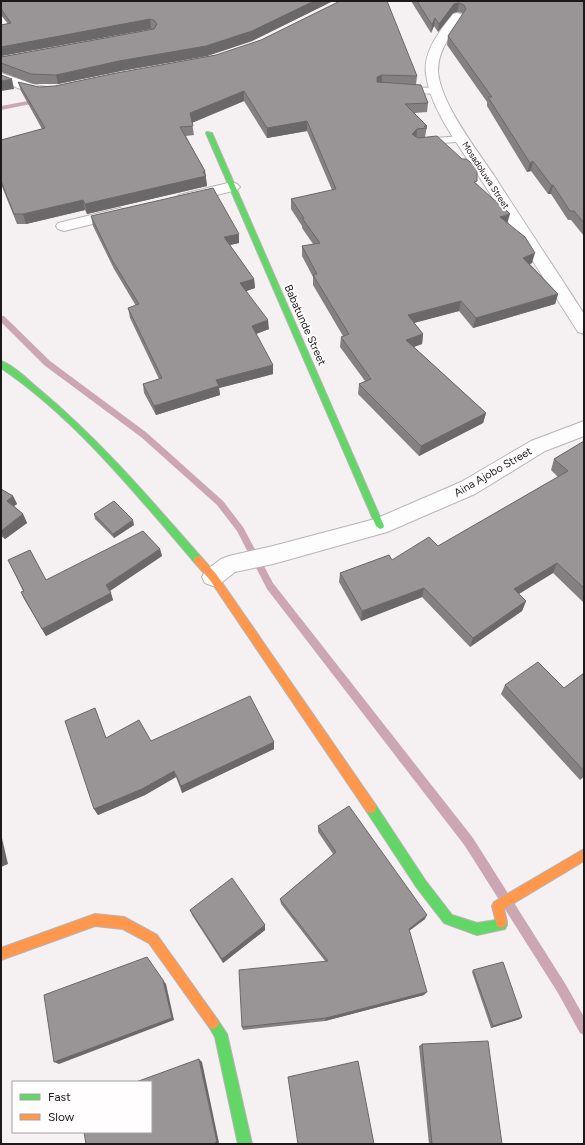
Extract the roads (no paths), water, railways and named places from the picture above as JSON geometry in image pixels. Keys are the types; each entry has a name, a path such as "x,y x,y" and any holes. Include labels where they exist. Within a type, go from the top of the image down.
{"street":[{"name":"Mosadoluwa Street","path":"457,16 444,32 434,54 432,72 437,96 584,328"},
{"path":"1,77 38,90 62,89"},
{"name":"Babatunde Street","path":"210,134 380,526"},
{"path":"171,201 232,187"},
{"path":"64,226 133,210"},
{"path":"1,364 14,372 66,416 221,571 374,814 448,919 477,929 501,925 498,906 584,855"},
{"name":"Aina Ajobo Street","path":"221,571 273,555 380,526 468,488 538,446 584,428"},
{"path":"1,954 95,920 124,923 153,939 221,1034 246,1144"}],"lane":[{"path":"390,90 436,91"},
{"path":"417,143 463,139"}],"waterway":[{"path":"1,108 39,101"},
{"path":"1,318 47,363 144,435 220,503 240,529 270,586 469,842 562,989 584,1029"}]}
